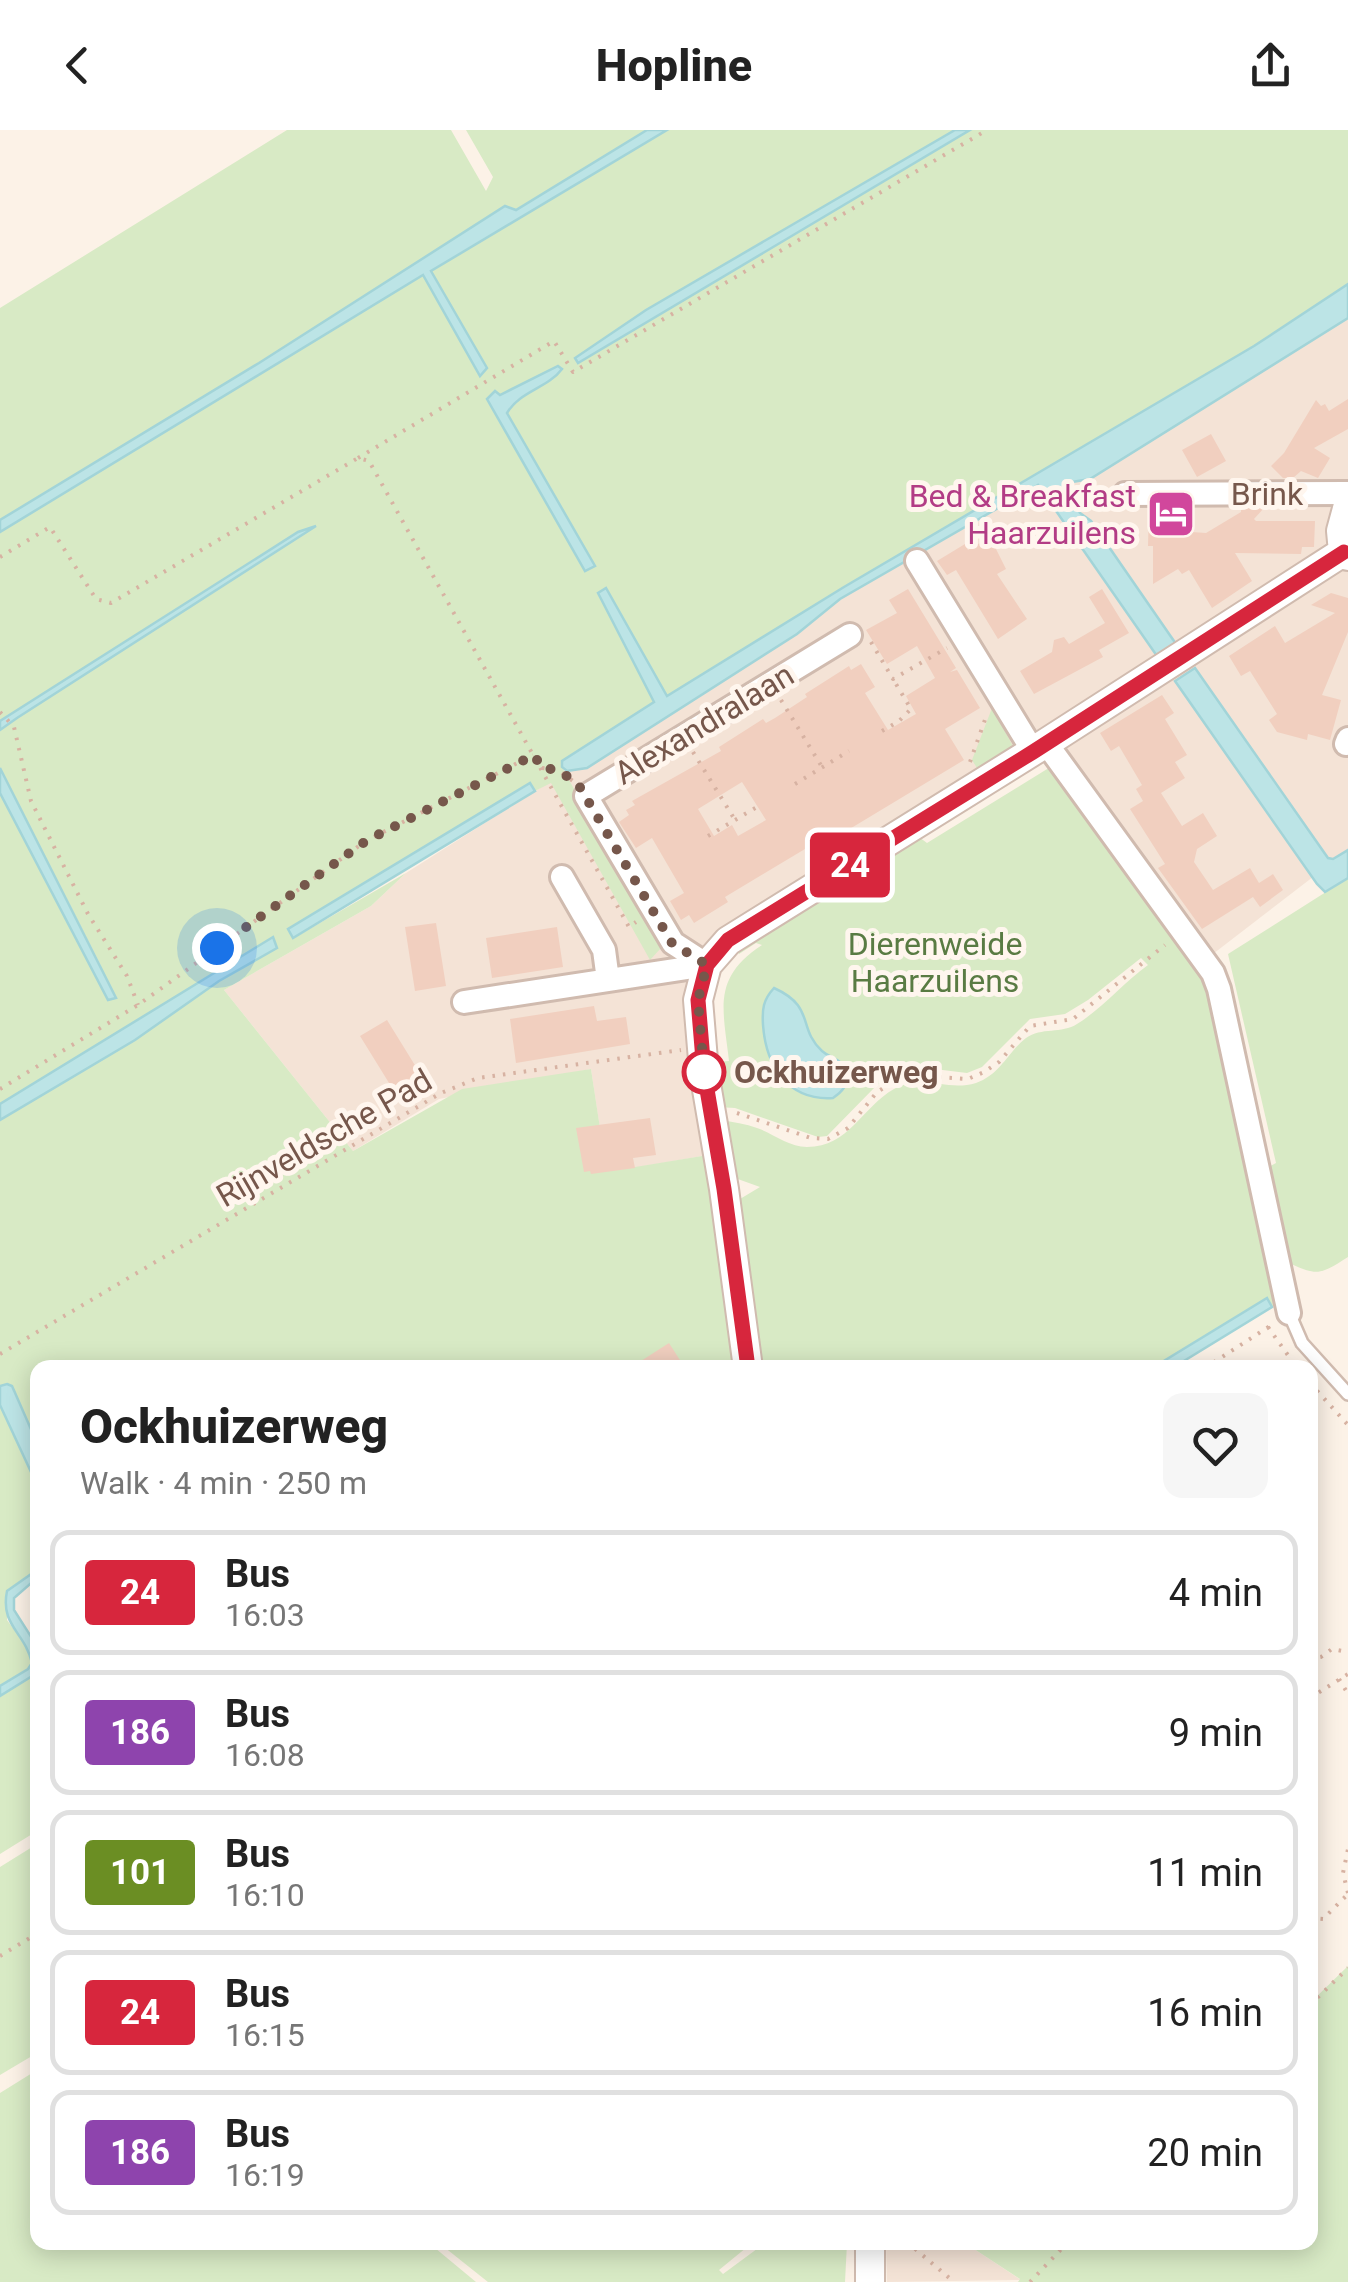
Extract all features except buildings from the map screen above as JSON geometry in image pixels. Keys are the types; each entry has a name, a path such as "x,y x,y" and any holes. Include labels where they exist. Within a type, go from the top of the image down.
{"street":[{"name":"Brink","path":"1126,494 1348,493"},
{"name":"Brink","path":"1346,554 1340,531 1348,505"},
{"path":"747,1360 701,1047 698,1000 707,965 728,940 1346,554"},
{"path":"918,562 996,689 1213,973 1220,989 1289,1314"},
{"name":"Alexandralaan","path":"707,965 672,943 586,796 850,635"},
{"path":"562,877 604,950 608,980"},
{"path":"464,1002 707,965"},
{"path":"870,2250 870,2282"}],"lane":[{"path":"1289,1314 1302,1342 1318,1360"},
{"path":"1318,1360 1348,1394"}],"path":[{"path":"0,557 50,527 96,599 110,604 554,341 573,372 987,130"},
{"path":"358,458 369,461 629,927 653,911"},
{"path":"850,635 855,640 870,640 911,709 882,731"},
{"path":"893,679 964,638"},
{"path":"771,683 822,767"},
{"path":"982,783 970,761 996,689"},
{"path":"2,713 14,726 31,801 69,880 126,976 138,1005"},
{"path":"684,736 735,820"},
{"path":"795,784 849,751"},
{"path":"0,1089 138,1005 366,841 534,755"},
{"path":"542,768 558,770 578,784 586,796"},
{"path":"708,836 762,804"},
{"path":"712,1114 733,1112 810,1138 828,1139 848,1128 877,1092 905,1076 968,1079 984,1072 999,1062 1030,1026 1073,1018 1184,931"},
{"name":"Rijnveldsche Pad","path":"0,1354 441,1093 478,1078 701,1047"},
{"path":"1217,1360 1289,1314"},
{"path":"1268,1327 1291,1360"},
{"path":"1318,1392 1348,1424"},
{"path":"1318,1658 1332,1649 1348,1652"},
{"path":"1318,1693 1348,1674"},
{"path":"1339,1680 1348,1694"},
{"path":"1318,1919 1323,1919 1348,1894 1342,1873 1348,1848"},
{"path":"0,1956 30,1939"},
{"path":"1318,1997 1348,1968"},
{"path":"916,2250 954,2282"},
{"path":"1030,2282 1060,2250"}],"shaded area":[{"path":"1348,318 1348,850 1209,957 1055,753 732,950 714,974 709,1002 708,1155 617,1171 606,1169 591,1069 439,1099 353,1151 224,990 371,906 406,873 567,771 587,768 797,634 840,599 1039,484 1090,479"},
{"path":"886,2250 976,2250 1021,2280 887,2282"}],"green space":[{"path":"287,130 451,130 486,191 493,177 466,130 647,130 515,210 504,206 259,363 0,520 0,308"},
{"path":"667,130 955,130 646,310 575,358 578,363 970,130 1348,130 1348,284 1254,346 844,587 667,697 607,589 654,702 563,761 562,767 661,948 650,960 551,783 535,791 530,783 294,938 406,873 371,906 224,990 353,1151 462,1089 591,1069 605,1161 617,1170 708,1155 732,1360 30,1360 30,1427 12,1386 0,1386 0,1120 135,1040 219,981 277,947 272,938 0,1104 0,793 108,1000 100,964 0,768 0,730 298,532 0,721 0,532 424,274 480,375 487,368 431,271"},
{"path":"992,708 1013,746 977,768 972,760"},
{"name":"Dierenweide Haarzuilens","path":"1052,766 1206,974 1278,1305 1272,1307 1267,1298 1165,1360 757,1360 736,1209 740,1199 760,1187 735,1178 720,1120 757,1128 794,1145 821,1145 845,1133 894,1089 925,1082 965,1085 984,1079 1026,1038 1077,1024 1148,965 1141,958 1065,1014 1030,1019 982,1067 967,1073 910,1066 895,1072 827,1136 818,1137 735,1108 717,1107 713,1062 729,1061 724,996 735,970 762,945 756,943 739,954 732,944 870,862 874,868 842,895 890,866 887,852 915,834 927,843"},
{"path":"1348,878 1348,1257 1317,1272 1284,1261 1265,1169 1276,1163 1228,954"},
{"path":"0,1405 30,1468 30,1575 7,1591 7,1620 29,1650 30,1666 0,1686"},
{"path":"30,1677 30,1835 0,1854 0,1696"},
{"path":"30,1848 30,2057 0,2075 0,1867"},
{"path":"1348,1966 1348,2282 1018,2282 1020,2279 976,2250 1318,2250 1318,1995"},
{"path":"30,2074 30,2250 437,2250 476,2282 0,2282 0,2093"},
{"path":"448,2250 743,2250 719,2270 723,2274 756,2250 847,2250 845,2282 488,2282"}],"water":[{"path":"647,130 667,130 431,271 487,368 480,376 423,275 0,532 0,520 259,363 505,206 516,210"},
{"path":"955,130 970,130 578,363 575,358 646,310"},
{"path":"1348,284 1348,318 1090,479 1066,483 1080,513 1091,521 1176,644 1157,656 1038,485 840,599 797,634 587,768 567,771 562,767 562,761 654,702 598,593 606,588 667,696 1254,346"},
{"path":"558,366 562,369 556,375 507,413 595,566 585,571 487,399 495,391 500,395"},
{"path":"316,526 0,730 0,721 298,532"},
{"path":"1195,668 1328,858 1348,850 1348,878 1325,892 1317,884 1175,681"},
{"path":"0,768 116,998 108,1000 0,793"},
{"path":"530,783 535,791 293,938 288,929"},
{"path":"273,937 277,948 219,981 135,1040 0,1120 0,1104"},
{"path":"774,988 796,1003 822,1051 845,1067 846,1083 833,1098 804,1094 782,1078 775,1067 765,1040 763,1019 765,1001"},
{"path":"1267,1298 1272,1307 1185,1360 1165,1360"},
{"path":"0,1386 12,1386 30,1427 30,1470 0,1405"},
{"path":"30,1575 30,1584 14,1598 14,1610 30,1635 30,1656 7,1613 7,1591"},
{"path":"30,1666 30,1677 0,1696 0,1686"}],"bus line":[{"name":"24","path":"747,1360 701,1047 698,1000 707,965 728,940 1033,752 1344,552"}],"place":[{"name":"Bed & Breakfast Haarzuilens","path":"1171,514"},
{"name":"Ockhuizerweg","path":"704,1072"}],"route":[{"path":"217,948 366,841 534,755 542,768 558,770 578,784 672,943 707,965 698,1000 704,1072"}]}
